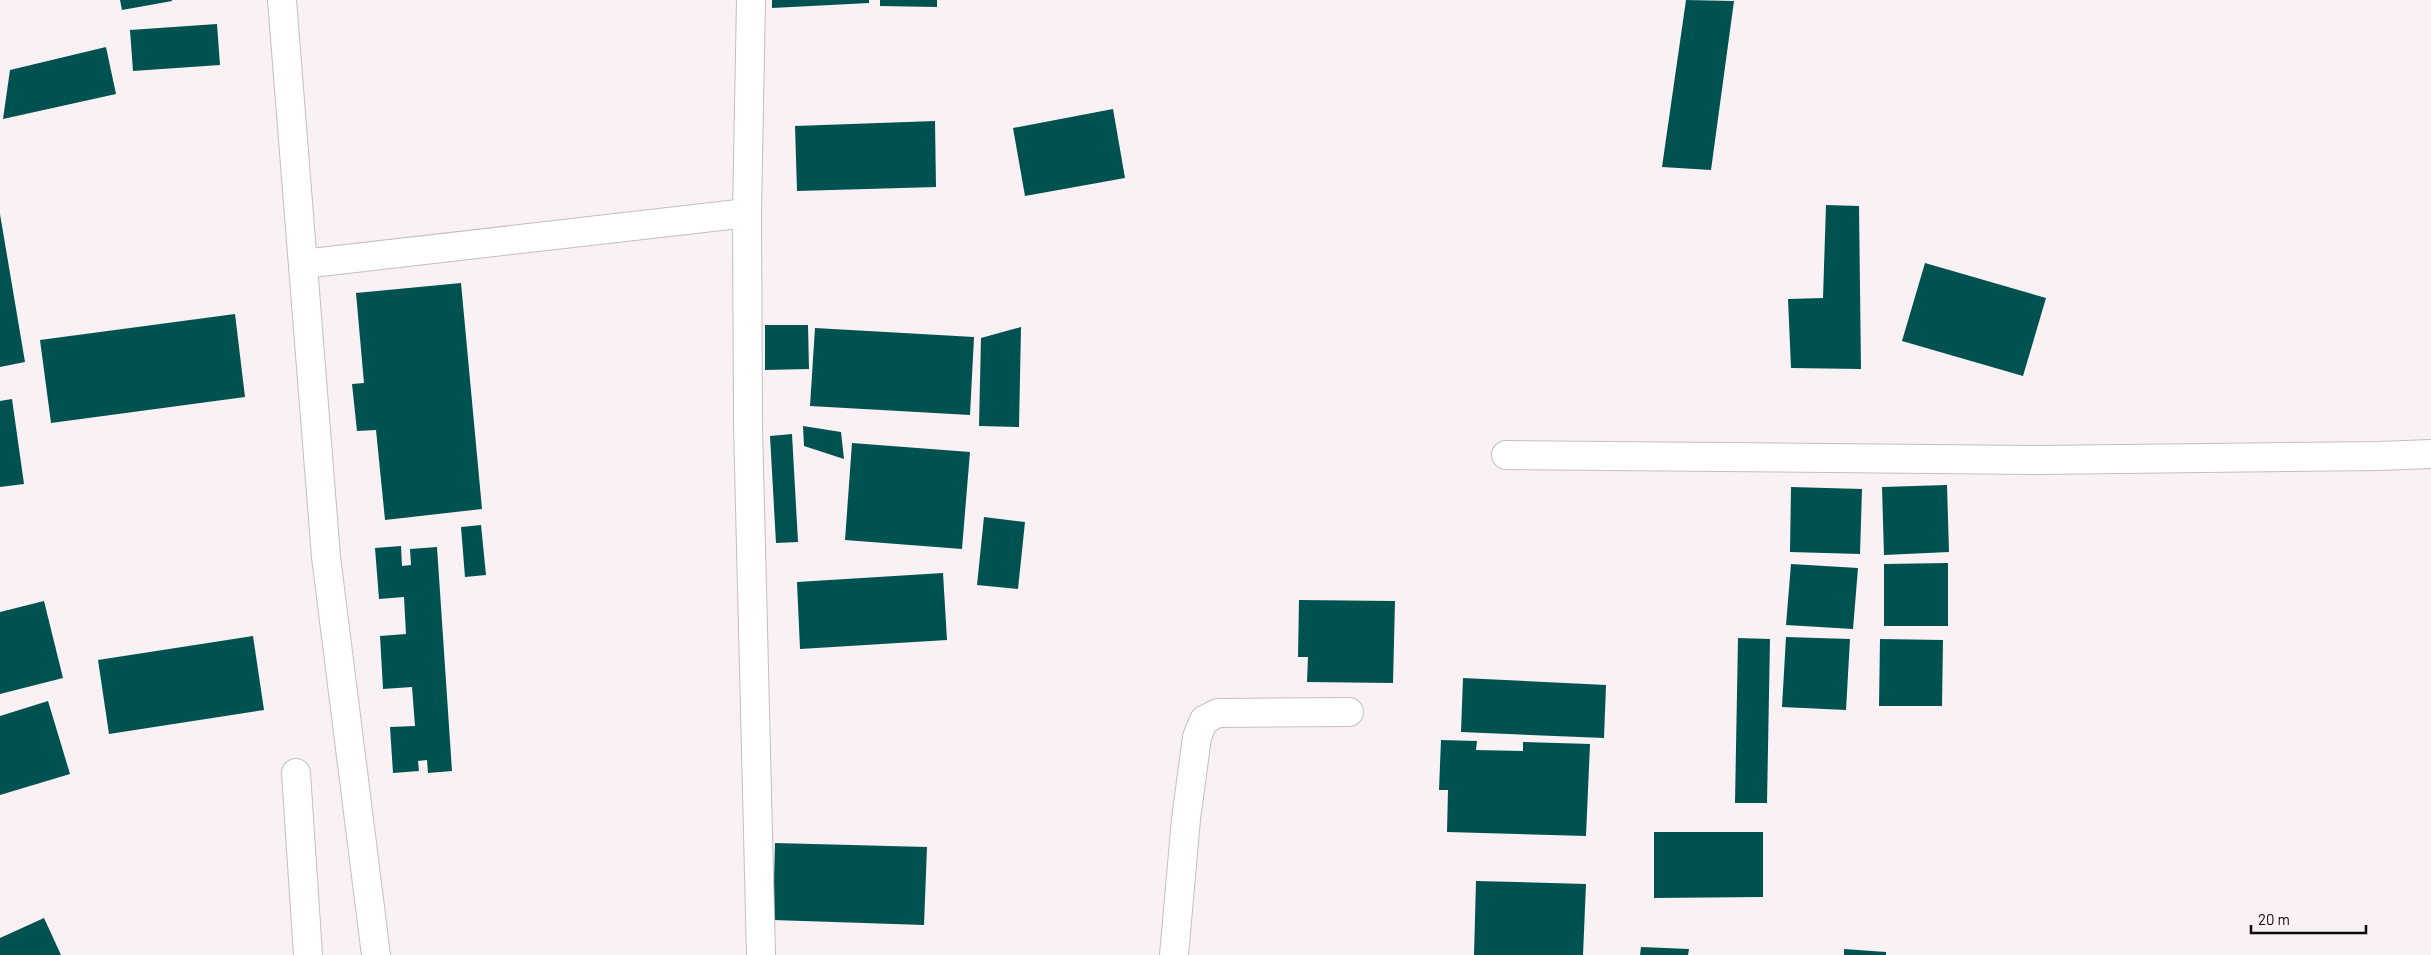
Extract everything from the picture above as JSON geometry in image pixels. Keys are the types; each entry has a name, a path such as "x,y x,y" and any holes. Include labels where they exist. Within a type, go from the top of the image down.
{"street":[{"path":"282,0 326,557 376,955"},
{"path":"751,0 748,213 748,434 761,955"},
{"path":"304,264 748,213"},
{"path":"1506,455 2038,460 2431,454"},
{"path":"1174,955 1196,737 1204,720 1218,713 1349,712"},
{"path":"296,772 308,955"}],"building":[{"path":"120,0 172,0 172,1 122,10"},
{"path":"772,0 869,0 869,3 772,8"},
{"path":"880,0 937,0 937,7 880,6"},
{"path":"1686,0 1734,1 1711,170 1662,167"},
{"path":"217,24 220,65 133,71 130,30"},
{"path":"106,47 116,94 3,119 10,70"},
{"path":"1113,109 1125,178 1025,196 1013,128"},
{"path":"935,121 936,187 797,191 795,126"},
{"path":"1826,205 1859,206 1861,369 1791,368 1788,299 1823,298"},
{"path":"0,214 25,362 0,367"},
{"path":"1925,263 2046,298 2023,376 1902,341"},
{"path":"461,283 482,509 385,520 376,430 357,431 352,384 364,383 356,293"},
{"path":"235,314 245,397 51,423 40,340"},
{"path":"765,325 808,325 809,369 765,370"},
{"path":"1021,327 1019,427 979,426 981,338"},
{"path":"815,328 974,337 970,415 810,406"},
{"path":"12,399 24,484 0,487 0,401"},
{"path":"803,426 841,432 844,459 804,446"},
{"path":"792,434 798,542 776,543 770,436"},
{"path":"852,443 970,452 962,549 845,540"},
{"path":"1947,485 1949,552 1884,555 1882,487"},
{"path":"1791,487 1862,489 1860,554 1790,552"},
{"path":"984,517 1025,522 1018,589 977,585"},
{"path":"481,525 486,575 465,577 461,527"},
{"path":"401,546 402,566 411,565 410,549 437,547 452,771 428,773 427,760 418,761 419,771 393,773 390,727 415,726 412,687 383,689 380,636 406,634 404,597 379,599 375,548"},
{"path":"1948,563 1948,626 1884,626 1884,564"},
{"path":"1791,564 1858,568 1853,629 1786,625"},
{"path":"943,573 947,640 800,649 797,582"},
{"path":"1299,600 1395,601 1393,683 1307,682 1308,657 1298,657"},
{"path":"44,601 63,678 0,694 0,612"},
{"path":"253,636 264,710 109,734 98,660"},
{"path":"1786,637 1850,639 1846,710 1782,707"},
{"path":"1738,638 1770,639 1767,803 1735,803"},
{"path":"1880,639 1943,640 1942,706 1879,706"},
{"path":"1463,678 1606,685 1604,738 1461,732"},
{"path":"48,701 70,774 0,795 0,716"},
{"path":"1441,740 1477,741 1476,750 1523,751 1523,742 1590,744 1586,836 1447,832 1448,790 1439,790"},
{"path":"1654,832 1763,832 1763,897 1654,898"},
{"path":"775,843 927,847 924,925 773,920"},
{"path":"1476,881 1586,884 1583,955 1474,955"},
{"path":"44,918 61,955 0,955 0,938"},
{"path":"1641,947 1689,949 1688,955 1640,955"},
{"path":"1844,949 1886,952 1886,955 1844,955"}]}
